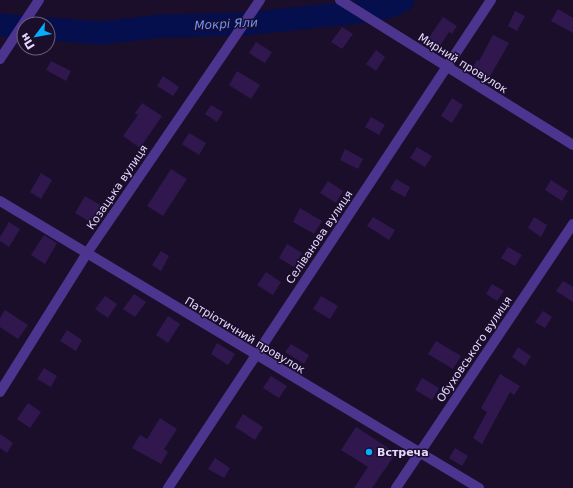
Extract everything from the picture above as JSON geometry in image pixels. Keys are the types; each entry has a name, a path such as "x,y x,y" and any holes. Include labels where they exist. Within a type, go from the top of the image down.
{"street":[{"path":"0,59 39,0"},
{"name":"Козацька вулиця","path":"0,392 87,253 260,0"},
{"name":"Мирний провулок","path":"340,0 573,145"},
{"name":"Селіванова вулиця","path":"168,488 255,354 491,0"},
{"name":"Патріотичний провулок","path":"0,201 479,488"},
{"name":"Обуховського вулиця","path":"396,488 573,224"}],"building":[{"path":"558,9 573,18 573,33 551,21"},
{"path":"515,11 525,16 517,31 508,26"},
{"path":"443,17 457,26 452,34 449,32 438,49 426,42"},
{"path":"342,27 353,34 342,49 331,42"},
{"path":"493,35 509,43 488,80 471,70 477,60 479,61"},
{"path":"256,42 272,52 265,63 249,53"},
{"path":"376,50 385,57 376,71 366,64"},
{"path":"51,61 71,71 66,81 46,70"},
{"path":"237,71 260,85 251,99 229,85"},
{"path":"163,76 179,87 173,96 157,86"},
{"path":"452,98 463,105 452,123 441,116"},
{"path":"142,103 162,116 140,148 123,136 138,115 135,113"},
{"path":"211,105 223,112 217,122 205,114"},
{"path":"371,117 385,125 379,135 365,127"},
{"path":"189,133 206,143 199,155 182,144"},
{"path":"417,147 432,156 425,167 410,158"},
{"path":"345,149 363,159 358,169 340,160"},
{"path":"171,169 187,179 163,216 147,206"},
{"path":"41,173 52,180 41,199 30,192"},
{"path":"396,179 410,187 405,197 390,189"},
{"path":"551,180 568,191 562,201 545,190"},
{"path":"328,181 343,191 336,203 320,193"},
{"path":"85,196 102,206 92,223 75,213"},
{"path":"300,208 322,221 314,234 293,222"},
{"path":"373,217 395,230 389,240 367,226"},
{"path":"534,217 547,225 541,237 528,228"},
{"path":"9,222 20,229 9,247 0,241 0,237"},
{"path":"44,235 57,243 45,264 31,255"},
{"path":"287,244 302,253 294,267 279,258"},
{"path":"508,247 522,255 515,266 501,258"},
{"path":"161,251 169,256 161,271 152,265"},
{"path":"266,272 281,282 273,295 257,285"},
{"path":"563,281 573,287 573,302 556,291"},
{"path":"492,284 504,291 497,301 486,294"},
{"path":"134,294 146,302 135,317 123,309"},
{"path":"105,296 117,304 108,318 95,309"},
{"path":"321,296 338,306 330,319 313,309"},
{"path":"5,310 28,325 18,339 0,327 0,318"},
{"path":"543,311 552,317 545,328 535,322"},
{"path":"168,316 180,324 168,343 156,335"},
{"path":"67,330 82,340 76,351 60,341"},
{"path":"436,341 461,356 453,369 428,354"},
{"path":"217,343 235,354 228,365 211,354"},
{"path":"291,344 309,355 304,364 285,352"},
{"path":"518,347 531,356 525,366 512,357"},
{"path":"44,368 57,376 51,387 37,379"},
{"path":"500,374 520,386 514,395 510,392 482,444 473,438 487,412 481,408"},
{"path":"271,376 287,386 279,398 263,388"},
{"path":"422,378 439,388 432,400 415,390"},
{"path":"28,403 41,412 30,428 17,419"},
{"path":"243,414 263,427 255,440 235,427"},
{"path":"160,418 177,429 164,449 168,452 161,464 132,448 140,435 147,439"},
{"name":"Встреча","path":"356,427 396,453 372,488 354,488 368,467 341,450"},
{"path":"0,434 13,443 7,453 0,448"},
{"path":"455,448 468,456 462,466 449,458"},
{"path":"215,458 230,468 224,478 208,469"}],"waterway":[{"name":"Мокрі Яли","path":"56,30 100,33 161,26 244,24 359,12 388,7 403,0"},
{"name":"Мокрі Яли","path":"0,25 16,26"}],"place":[{"name":"Встреча","path":"369,452"}]}
